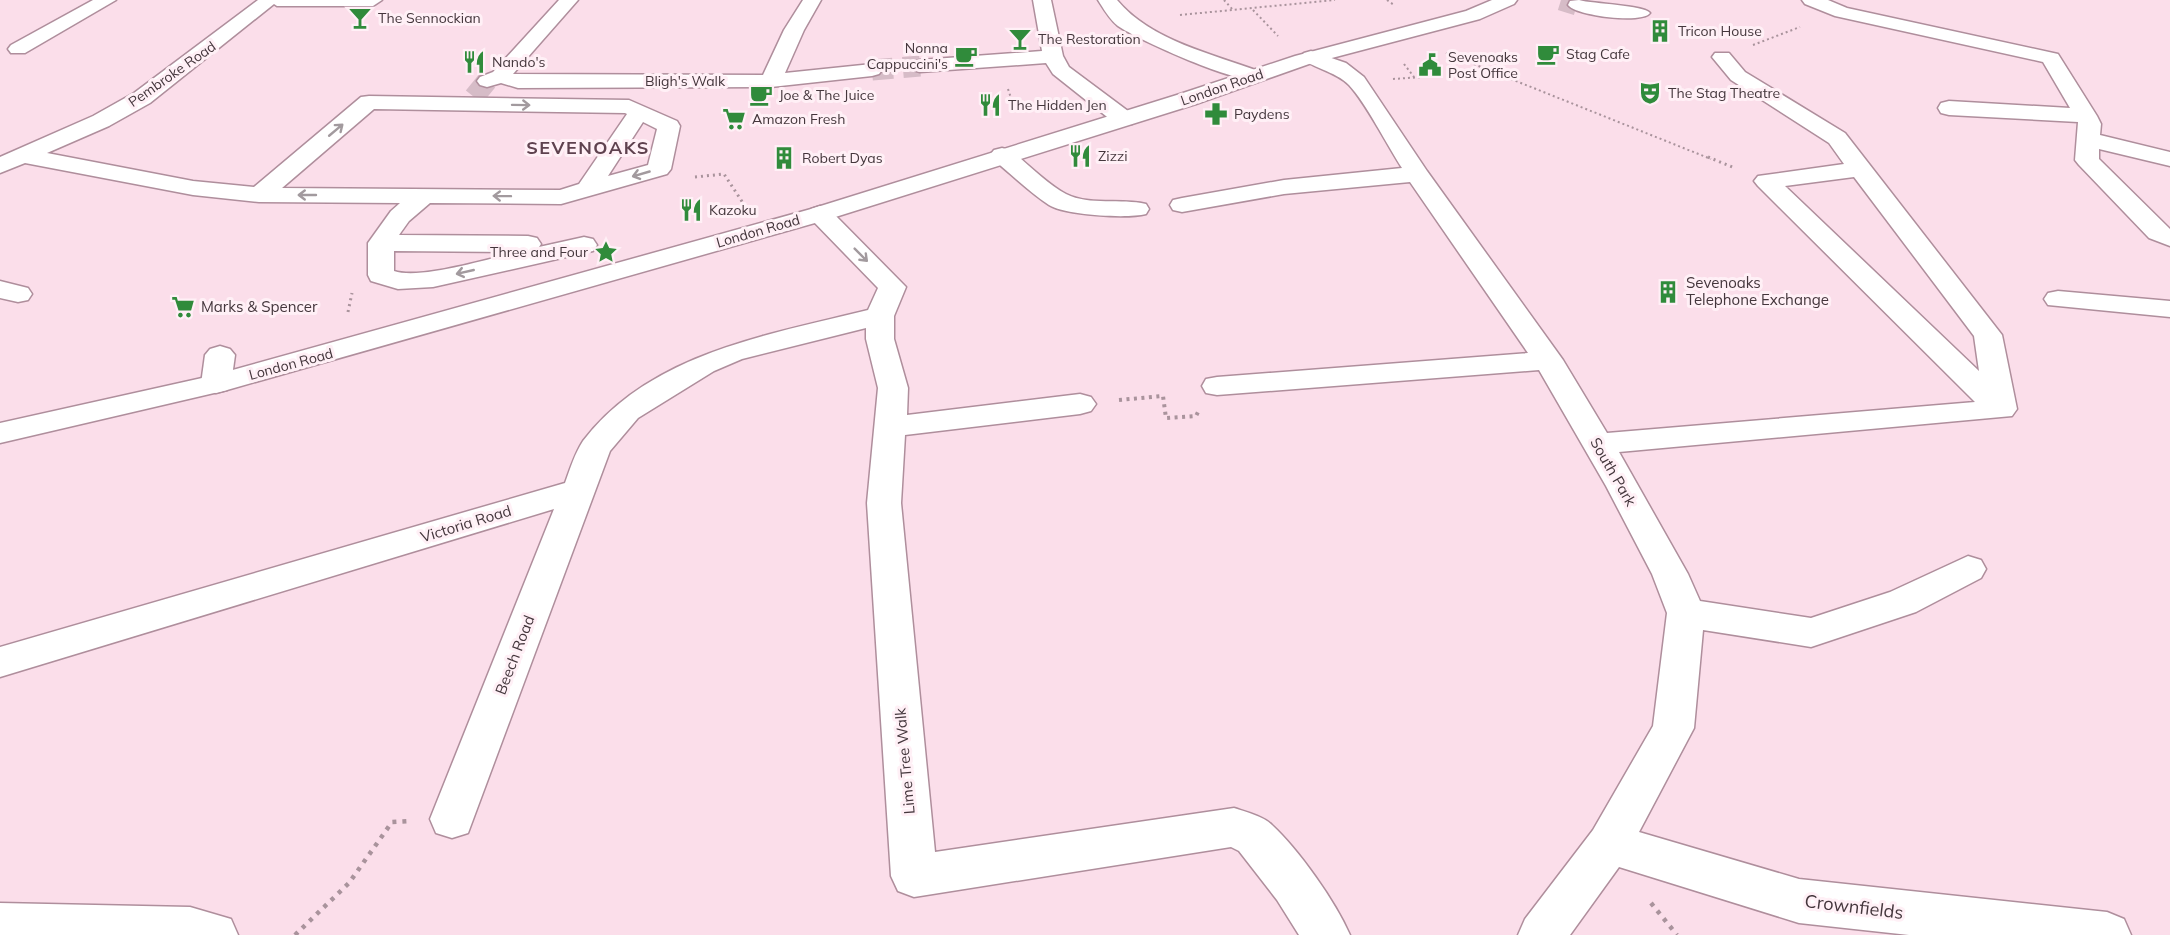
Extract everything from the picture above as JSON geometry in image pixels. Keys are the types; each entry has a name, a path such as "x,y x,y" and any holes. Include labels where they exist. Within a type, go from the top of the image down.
{"street":[{"path":"18,49 107,0"},
{"name":"Pembroke Road","path":"0,166 101,121 142,98 270,0"},
{"path":"277,0 373,0"},
{"path":"482,89 569,0"},
{"path":"771,81 794,30 812,0"},
{"path":"1042,0 1053,56 1060,70 1124,120"},
{"path":"1107,0 1124,21 1172,46 1254,76"},
{"name":"London Road","path":"0,433 216,384 820,214 1002,155 1124,120 1311,57 1473,15 1508,0"},
{"path":"1816,2 1884,2"},
{"path":"1816,2 1842,12 2051,58 2090,124 2087,160 2158,233 2170,238"},
{"path":"1577,5 1594,10 1641,14"},
{"path":"920,66 1053,56"},
{"name":"South Park","path":"1311,57 1339,67 1357,81 1417,174 1548,360 1623,486 1670,574 1686,613 1673,729 1608,844 1542,935"},
{"path":"1722,57 1738,76 1837,138 1988,335 2001,409"},
{"name":"Bligh's Walk","path":"482,89 518,82 771,81 872,70"},
{"path":"24,156 193,188 260,195 561,197 659,169 669,126 629,107 482,89 369,102 260,195"},
{"path":"1949,108 2085,116"},
{"path":"587,190 639,112"},
{"path":"2088,140 2141,150 2170,159"},
{"path":"193,188 238,180 309,153"},
{"path":"1002,155 1059,201 1105,209 1137,209"},
{"path":"1766,181 1860,169"},
{"path":"1182,205 1284,187 1417,174"},
{"path":"1766,181 2001,409"},
{"path":"424,195 400,216 381,243 381,275 398,281 432,279 584,245"},
{"name":"Lime Tree Walk","path":"820,214 892,287 880,316 880,339 893,388 892,427 884,503 914,876 1234,828 1255,837 1293,885 1326,935"},
{"path":"381,243 584,245"},
{"path":"584,245 591,279"},
{"path":"2058,299 2170,309"},
{"path":"579,490 595,448 627,411 703,365 732,352 880,316"},
{"path":"216,384 220,355"},
{"path":"1216,386 1548,360"},
{"path":"892,427 1080,404"},
{"path":"1596,444 2001,409"},
{"name":"Victoria Road","path":"0,662 579,490"},
{"name":"Beech Road","path":"452,819 579,490"},
{"path":"1686,613 1811,633 1903,602 1968,569"},
{"name":"Crownfields","path":"1608,844 1699,869 1798,901 2107,935"},
{"path":"0,925 190,929 214,935"}],"path":[{"path":"1224,0 1233,10"},
{"path":"1253,10 1335,0"},
{"path":"1722,57 1842,12"},
{"path":"1425,28 1439,36 1418,43 1607,115 1766,181"},
{"path":"1400,58 1415,78"},
{"path":"696,167 694,178 724,174 763,230"},
{"path":"295,935 341,896 372,857 392,822 412,821"}],"tunnel":[{"path":"1561,0 1577,5"},
{"path":"872,70 920,66"},
{"path":"474,97 487,81"}],"place":[{"name":"The Sennockian","path":"360,18"},
{"name":"Tricon House","path":"1660,31"},
{"name":"The Restoration","path":"1020,39"},
{"name":"Stag Cafe","path":"1548,54"},
{"name":"Nonna Cappuccini's","path":"966,56"},
{"name":"Nando's","path":"474,62"},
{"name":"Sevenoaks Post Office","path":"1430,65"},
{"name":"The Stag Theatre","path":"1650,93"},
{"name":"Joe & The Juice","path":"761,95"},
{"name":"The Hidden Jen","path":"990,105"},
{"name":"Paydens","path":"1216,114"},
{"name":"Amazon Fresh","path":"734,119"},
{"name":"Zizzi","path":"1080,156"},
{"name":"Robert Dyas","path":"784,158"},
{"name":"Kazoku","path":"691,210"},
{"name":"Three and Four","path":"606,252"},
{"name":"Sevenoaks Telephone Exchange","path":"1668,292"},
{"name":"Marks & Spencer","path":"183,307"}],"district":[{"name":"SEVENOAKS","path":"588,148"}]}
